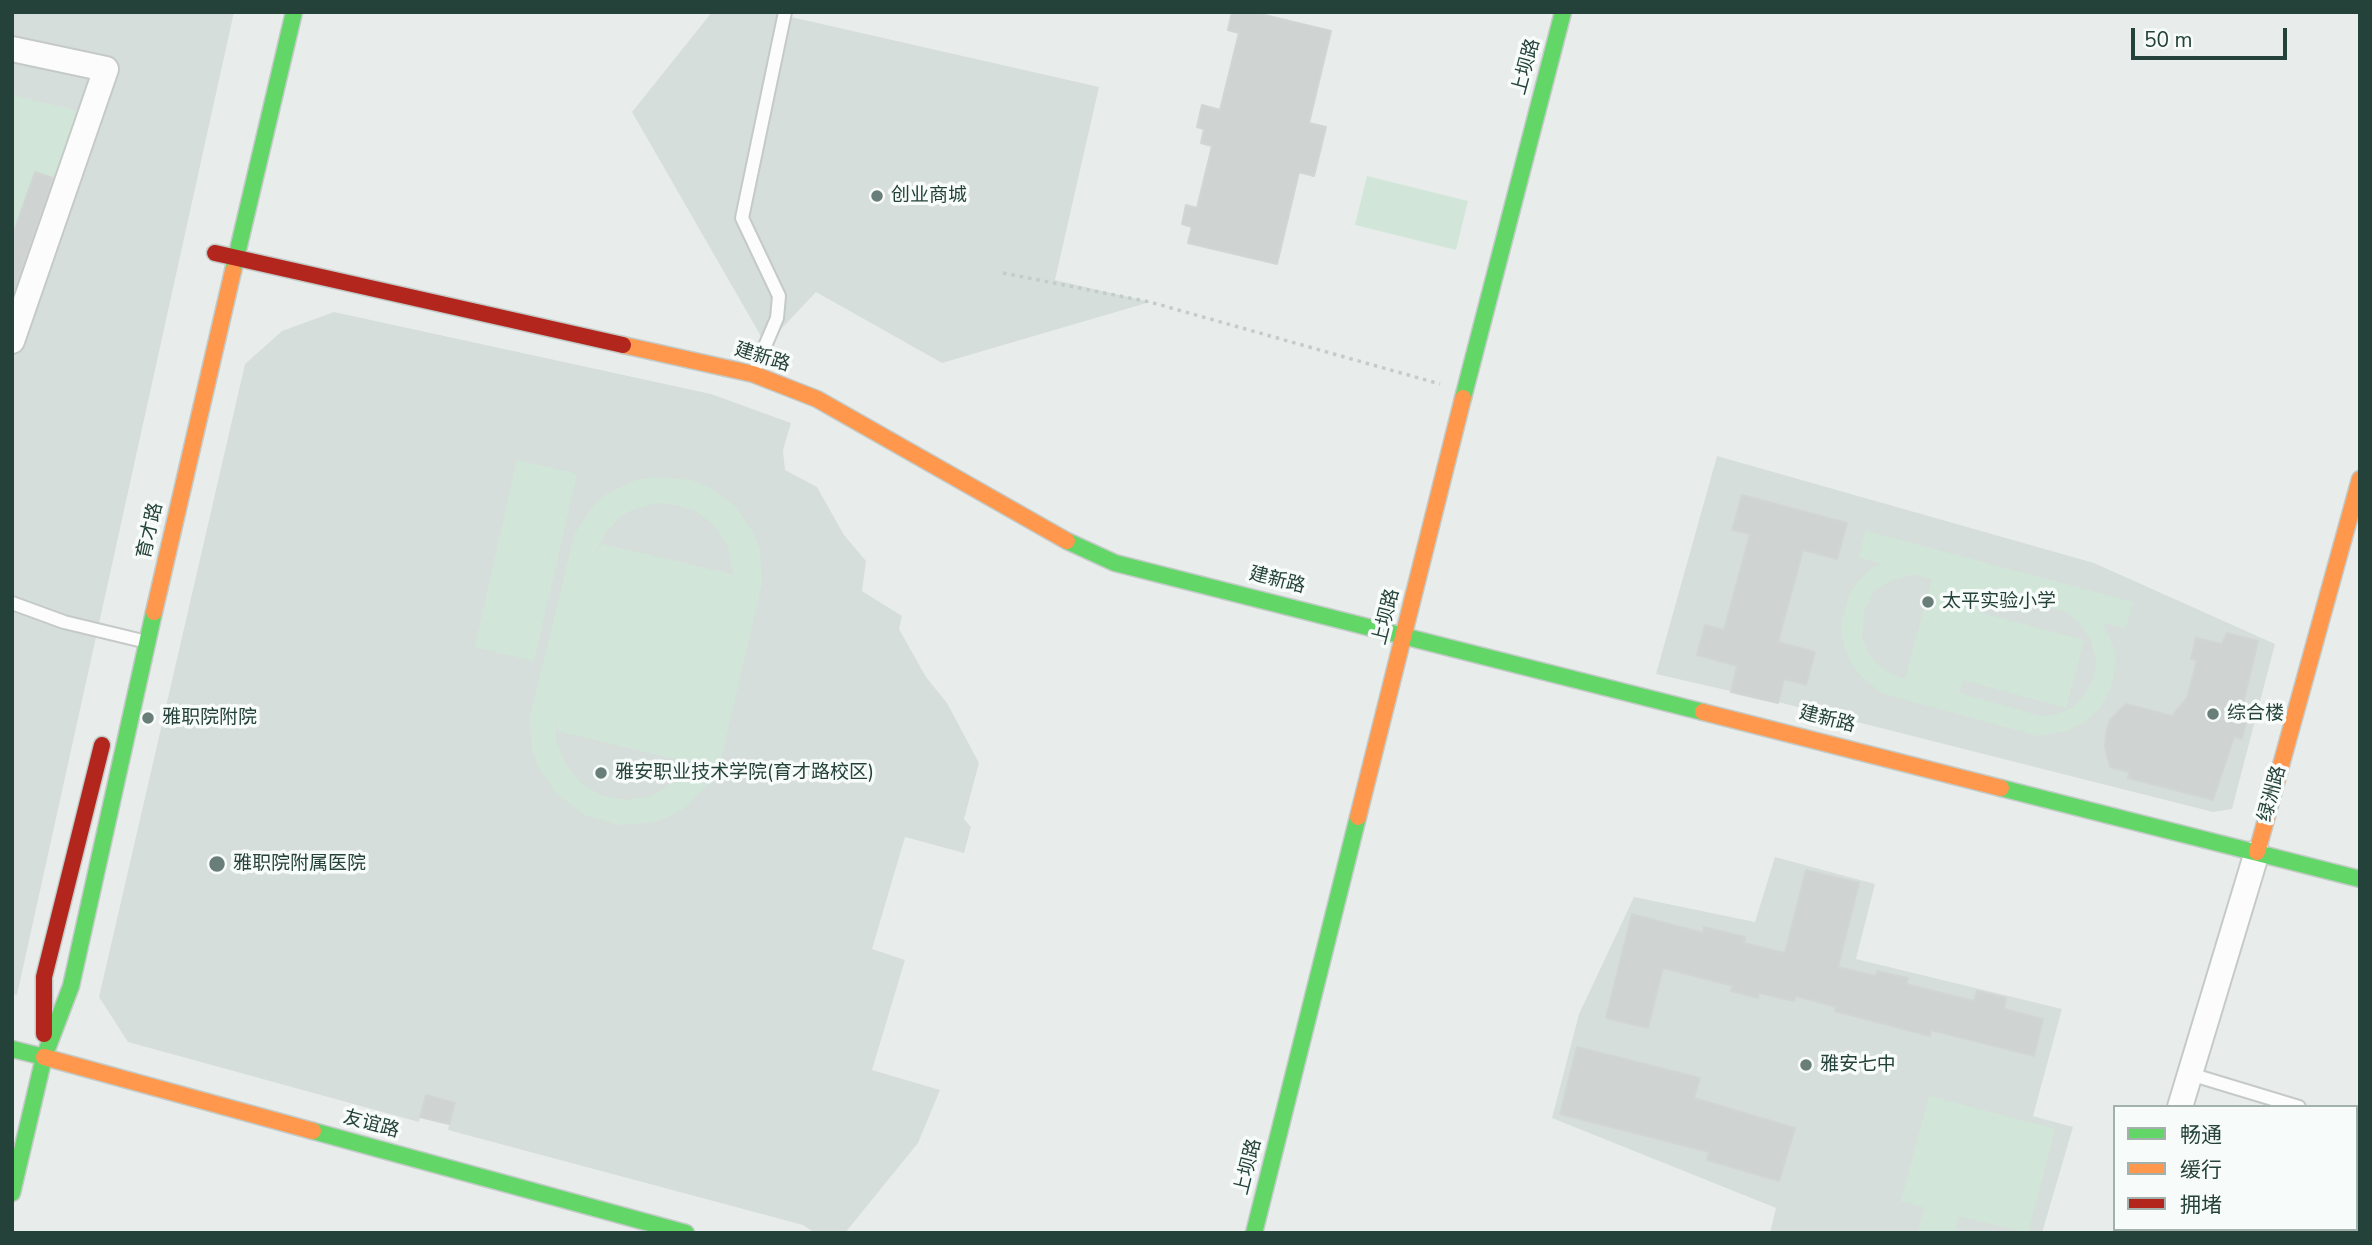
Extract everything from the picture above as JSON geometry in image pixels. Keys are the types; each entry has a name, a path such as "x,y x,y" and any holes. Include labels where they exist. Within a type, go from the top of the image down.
{"street":[{"name":"育才路","path":"12,1193 44,1057 71,986 147,642 294,12"},
{"name":"上坝路","path":"1254,1233 1563,12"},
{"path":"12,49 106,69 12,341"},
{"name":"建新路","path":"215,253 753,374 817,399 1077,547 1115,563 1405,634 2360,879"},
{"name":"绿洲路","path":"2181,1105 2257,852 2360,479"},
{"name":"育才路","path":"44,1057 44,977 106,728"},
{"name":"友谊路","path":"12,1049 686,1233"}],"lane":[{"path":"753,374 777,318 779,296 742,218 785,12"},
{"path":"12,603 64,622 147,642"},
{"path":"2190,1074 2292,1105"}],"path":[{"path":"1003,273 1150,302 1465,391"}],"shaded area":[{"path":"12,12 234,12 17,995 12,994"},
{"name":"创业商城","path":"712,12 769,12 1099,87 1055,280 1150,302 942,363 816,292 766,345 632,112"},
{"name":"雅安职业技术学院(育才路校区)","path":"334,312 711,394 791,423 783,450 785,470 817,487 844,535 866,561 862,591 902,616 899,629 926,677 947,703 979,763 964,819 971,827 964,853 905,837 872,949 905,960 872,1070 940,1090 918,1143 845,1233 815,1233 803,1225 448,1130 454,1103 426,1095 419,1122 128,1042 99,997 245,364 282,331"},
{"name":"太平实验小学","path":"1717,456 2094,563 2275,644 2232,809 2213,812 1778,702 1656,674"},
{"name":"雅安七中","path":"1775,857 1875,884 1856,959 2062,1009 2033,1116 2073,1127 2042,1233 1770,1233 1776,1208 1552,1118 1579,1014 1634,897 1755,922"}],"green space":[{"path":"12,95 82,112 60,180 35,172 12,237"},
{"path":"1367,176 1468,201 1456,250 1355,225"},
{"path":"517,460 577,474 534,661 475,647"},
{"path":"656,477 691,480 709,487 735,506 754,534 760,552 762,583 721,759 709,783 686,807 670,816 654,822 619,825 585,815 557,794 538,766 532,748 530,717 575,533 594,505 607,494 636,480","holes":["656,503 694,510 714,525 728,545 734,578 731,574 602,544 595,553 606,532 621,516","556,721 558,731 687,762 693,755 679,777 651,796 626,800 602,796 581,783 565,764 556,741"]},
{"path":"1866,531 2133,602 2126,628 2103,623 2115,651 2115,669 2111,687 2100,708 2083,723 2066,731 2038,736 1881,693 1861,676 1851,663 1844,645 1841,625 1850,592 1869,570 1881,564 1859,557","holes":["1914,574 1932,579 1905,679 1883,670 1869,655 1862,638 1864,611 1874,591 1890,581","1986,591 2066,612 2091,639 2097,662 2093,680 2083,697 2072,708 2056,715 2040,716 1959,693 1963,680 2066,708 2084,640 1981,613"]},
{"path":"1929,1096 2055,1129 2028,1233 1959,1216 1954,1233 1918,1233 1924,1208 1940,1212 1901,1201"}],"building":[{"path":"1232,12 1252,12 1331,31 1309,123 1326,127 1314,176 1299,172 1277,264 1188,243 1192,227 1182,224 1186,205 1197,208 1212,146 1201,143 1204,129 1197,127 1202,105 1220,110 1239,33 1228,30"},
{"path":"35,172 53,178 12,295 12,237"},
{"path":"1742,495 1847,523 1837,559 1803,550 1778,642 1815,652 1806,685 1784,679 1778,703 1731,692 1737,666 1697,655 1705,625 1724,630 1750,534 1732,530"},
{"name":"综合楼","path":"2227,633 2258,641 2243,704 2250,706 2242,739 2234,737 2213,800 2128,778 2129,772 2110,767 2105,747 2110,720 2126,704 2172,716 2187,698 2197,660 2191,659 2196,638 2222,644"},
{"path":"1806,870 1859,883 1838,967 1876,976 1877,971 1908,978 1906,984 1974,1001 1977,991 2006,998 2004,1009 2043,1019 2034,1056 1931,1030 1930,1036 1835,1011 1836,1007 1796,996 1794,1001 1759,993 1758,998 1731,991 1733,986 1663,968 1648,1028 1606,1018 1632,914 1703,933 1704,927 1745,937 1744,943 1785,953"},
{"path":"1577,1047 1700,1078 1694,1098 1795,1128 1779,1181 1707,1160 1709,1152 1560,1114"},
{"path":"426,1095 455,1103 449,1124 420,1117"}],"traffic: fast":[{"path":"233,271 294,12"},
{"path":"1463,398 1563,12"},
{"path":"1067,541 1115,563 1703,712"},
{"path":"44,1057 71,986 154,612"},
{"path":"2001,788 2360,879"},
{"path":"1254,1233 1358,817"},
{"path":"12,1049 44,1057 12,1193"},
{"path":"313,1131 686,1233"}],"traffic: slow":[{"path":"154,612 233,271"},
{"path":"623,345 753,374 817,399 1067,541"},
{"path":"1358,817 1463,398"},
{"path":"2257,852 2360,479"},
{"path":"1703,712 2001,788"},
{"path":"44,1057 313,1131"}],"traffic: jam":[{"path":"215,253 623,345"},
{"path":"44,1034 44,977 102,745"}],"place":[{"name":"创业商城","path":"877,196"},
{"name":"太平实验小学","path":"1928,602"},
{"name":"综合楼","path":"2213,714"},
{"name":"雅职院附院","path":"148,718"},
{"name":"雅安职业技术学院(育才路校区)","path":"601,773"},
{"name":"雅职院附属医院","path":"217,864"},
{"name":"雅安七中","path":"1806,1065"}]}
